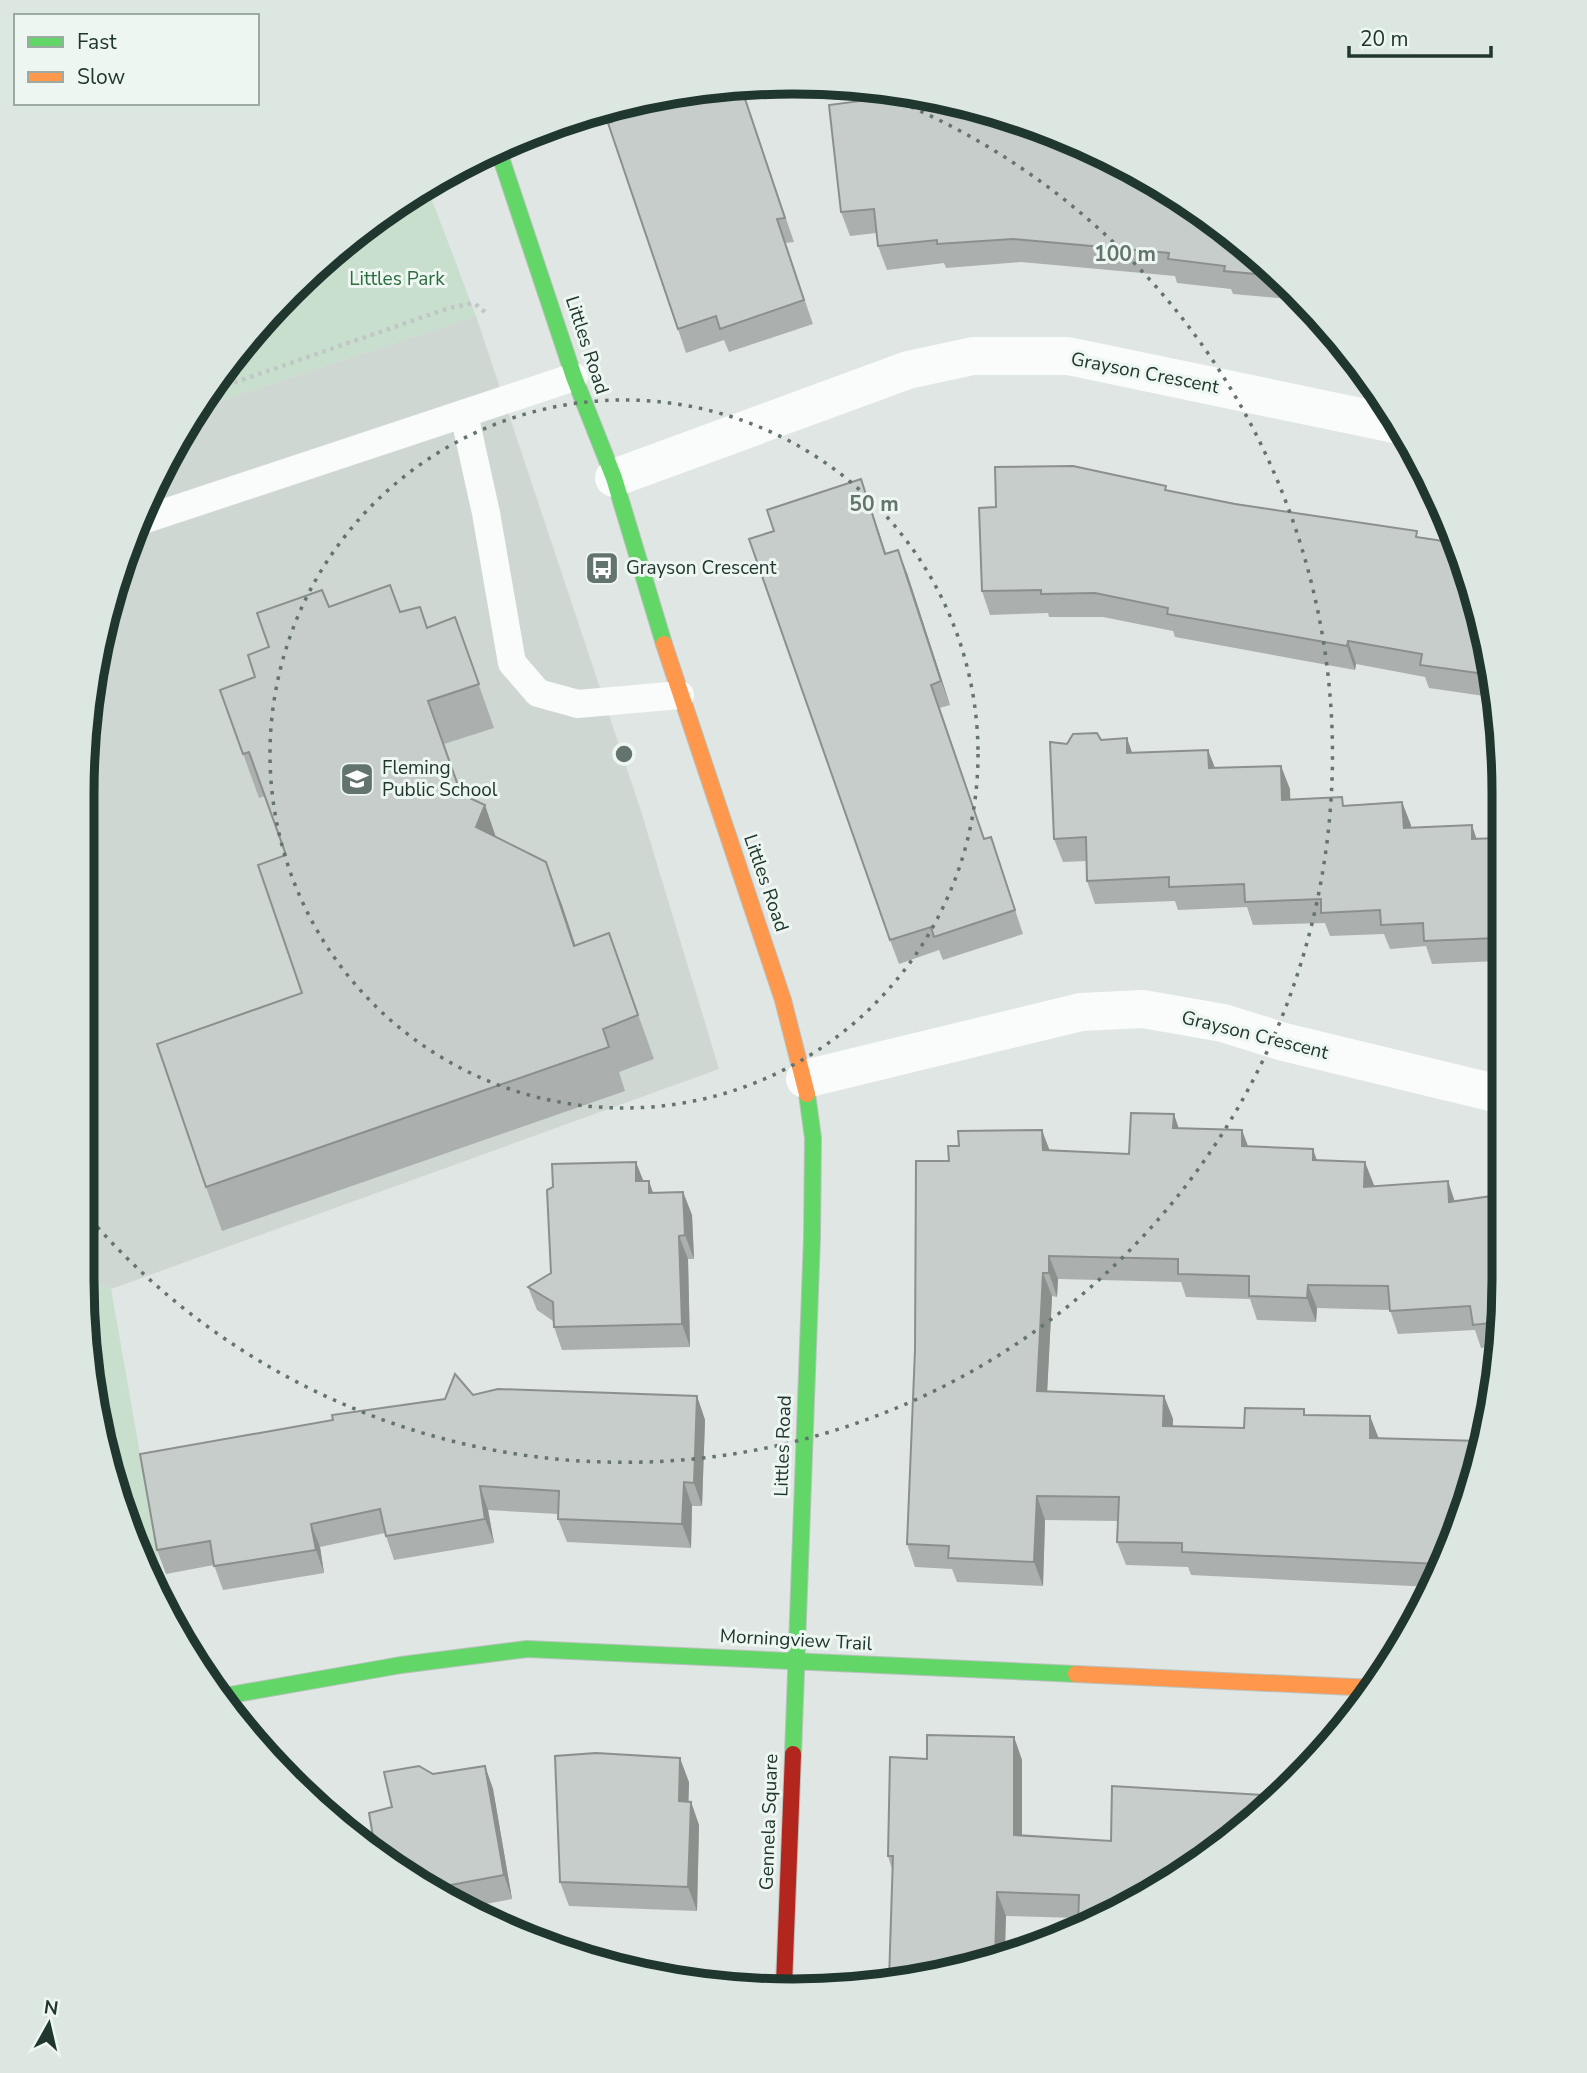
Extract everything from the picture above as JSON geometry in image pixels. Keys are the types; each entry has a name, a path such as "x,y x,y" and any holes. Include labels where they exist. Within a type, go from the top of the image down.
{"street":[{"name":"Littles Road","path":"501,159 574,377 614,478 680,695 781,991 805,1079 813,1138 812,1237 796,1661"},
{"name":"Grayson Crescent","path":"614,478 908,370 973,356 1068,356 1386,422"},
{"name":"Grayson Crescent","path":"805,1079 1081,1012 1143,1009 1223,1023 1284,1042 1492,1092"},
{"name":"Morningview Trail","path":"232,1695 401,1665 527,1649 1361,1687"},
{"name":"Gennela Square","path":"784,1979 796,1661"}],"lane":[{"path":"152,517 574,377"},
{"path":"464,414 486,513 512,663 538,693 578,704 680,695"}],"path":[{"path":"226,385 449,308 474,303 485,312"}],"shaded area":[{"name":"Fleming Public School","path":"476,316 641,811 719,1069 111,1289 94,1283 94,1280 94,794 100,702 118,613 148,526 188,444 213,403"}],"green space":[{"name":"Littles Park","path":"431,196 476,316 213,403 239,368 299,299 368,239"},
{"path":"94,1283 111,1289 162,1578 148,1547 118,1460 100,1371"}],"building":[{"path":"744,96 785,218 777,219 804,300 720,329 716,316 678,329 608,123 612,122 613,118 657,108"},
{"path":"875,99 907,104 907,107 930,108 974,118 1061,148 1143,188 1182,212 1261,274 1224,271 1225,266 1168,259 1169,253 1013,239 937,244 937,240 878,246 874,209 841,212 829,105"},
{"path":"1073,466 1166,486 1165,490 1235,504 1417,531 1416,537 1445,541 1469,613 1482,674 1420,665 1422,654 1348,641 1347,646 1167,614 1168,608 1095,593 982,591 979,508 996,507 995,467"},
{"path":"861,479 885,554 898,550 941,681 931,685 984,839 991,837 1015,910 934,937 931,927 890,940 749,539 774,531 767,510"},
{"path":"390,585 400,612 420,607 427,628 455,617 479,684 428,701 461,794 485,805 476,827 546,862 574,946 609,933 638,1015 603,1029 609,1047 206,1187 157,1044 302,993 258,865 286,855 249,752 243,754 220,690 255,677 248,655 269,647 257,613 322,590 329,607"},
{"path":"1097,733 1101,740 1127,738 1127,753 1208,750 1209,768 1281,766 1282,800 1342,797 1343,806 1402,802 1404,828 1472,825 1472,839 1492,838 1492,938 1424,941 1423,923 1381,925 1380,910 1321,913 1321,899 1245,902 1244,884 1169,887 1169,877 1087,881 1086,837 1054,839 1050,742 1067,744 1073,734"},
{"path":"1131,1113 1174,1114 1173,1128 1242,1130 1242,1146 1313,1149 1313,1160 1365,1162 1364,1187 1448,1181 1449,1202 1492,1196 1491,1323 1473,1325 1470,1306 1390,1311 1388,1286 1308,1285 1307,1298 1249,1296 1249,1276 1178,1274 1178,1259 1049,1256 1049,1273 1043,1273 1037,1391 1164,1396 1163,1426 1244,1428 1245,1408 1304,1409 1304,1415 1370,1416 1370,1438 1473,1441 1455,1504 1431,1564 1182,1552 1182,1543 1117,1542 1119,1497 1037,1496 1034,1562 948,1558 949,1546 907,1544 915,1350 916,1161 949,1161 948,1146 959,1146 958,1131 1042,1130 1043,1150 1129,1154"},
{"path":"636,1162 636,1181 649,1181 649,1193 683,1192 685,1235 679,1236 682,1324 554,1327 553,1302 528,1287 551,1273 547,1190 553,1187 552,1164"},
{"path":"455,1374 473,1395 498,1389 697,1396 694,1483 684,1482 682,1524 558,1519 559,1491 480,1486 485,1519 386,1536 380,1509 311,1524 316,1550 214,1566 210,1541 157,1550 140,1454 333,1420 332,1415 445,1399"},
{"path":"927,1735 1014,1737 1014,1835 1111,1841 1112,1786 1265,1795 1182,1861 1103,1906 1078,1917 1079,1895 997,1892 995,1948 889,1972 893,1856 888,1856 890,1757 927,1759"},
{"path":"596,1753 680,1758 679,1801 691,1802 688,1887 560,1882 555,1756"},
{"path":"419,1766 433,1774 485,1766 504,1875 446,1886 373,1838 369,1813 392,1807 384,1772"}],"traffic: fast":[{"path":"501,159 574,377 614,478 664,644"},
{"path":"793,1754 812,1237 813,1138 807,1094"},
{"path":"232,1695 401,1665 527,1649 1076,1674"}],"traffic: slow":[{"path":"664,644 783,1000 807,1094"},
{"path":"1076,1674 1361,1687"}],"traffic: jam":[{"path":"784,1979 793,1754"}],"place":[{"name":"Grayson Crescent","path":"602,568"},
{"name":"Fleming Public School","path":"357,779"}]}
